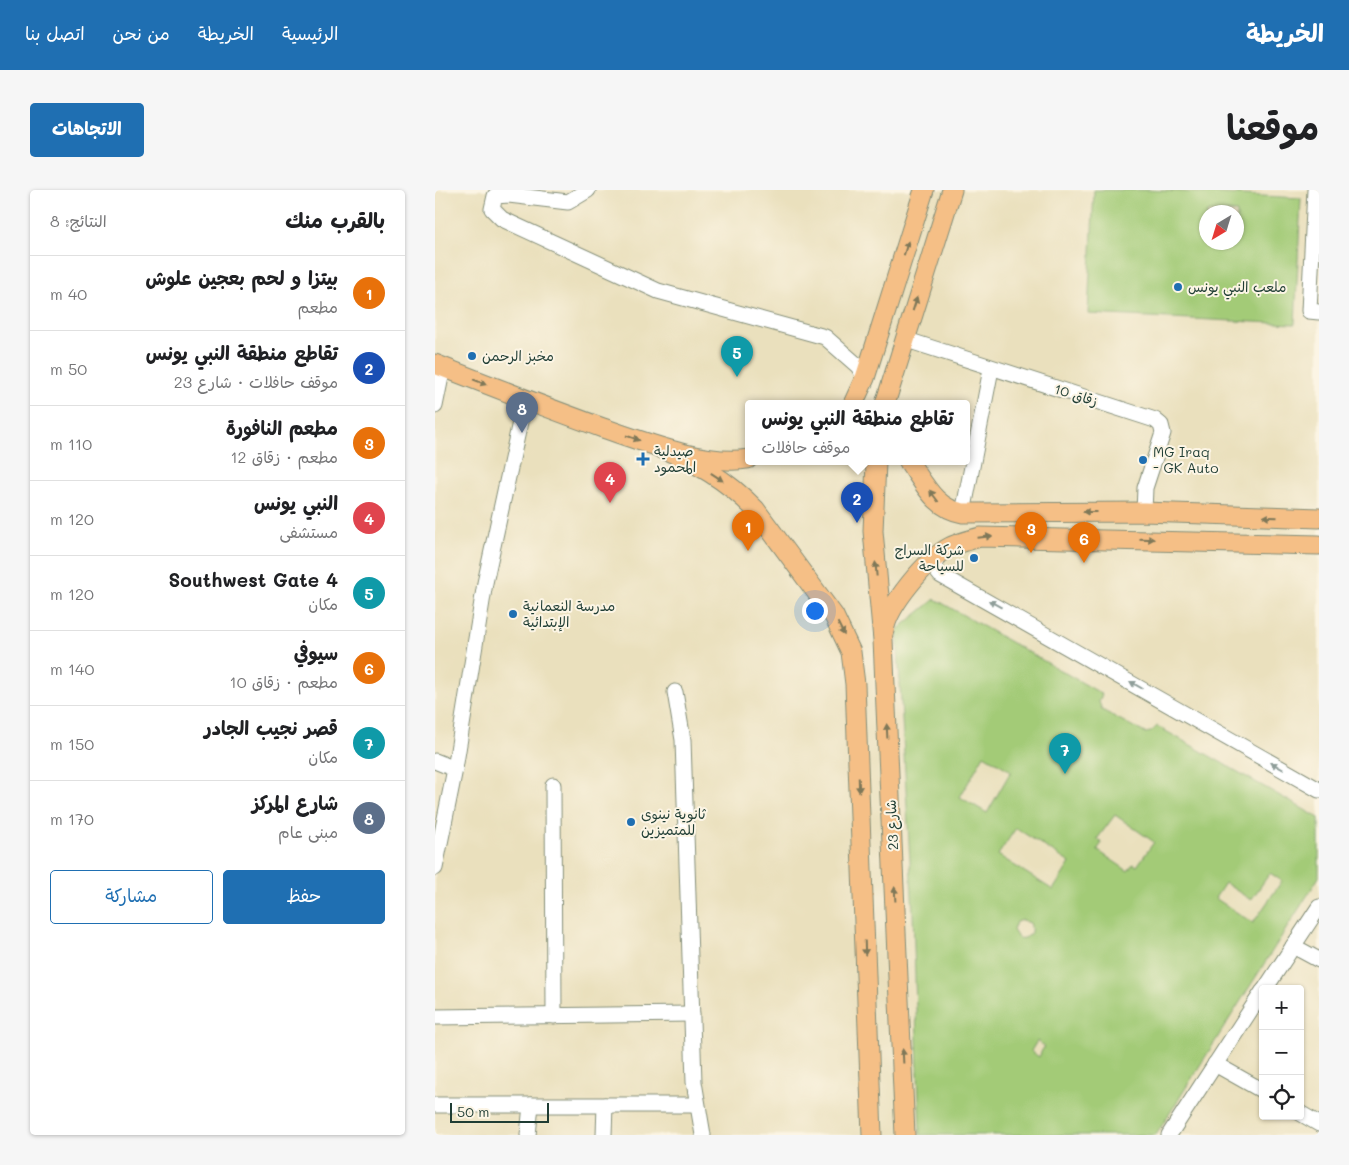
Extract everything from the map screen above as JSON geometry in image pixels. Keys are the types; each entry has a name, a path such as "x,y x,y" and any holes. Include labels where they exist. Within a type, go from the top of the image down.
{"main road":[{"path":"855,400 865,378 924,190"},
{"path":"886,400 952,190"},
{"path":"439,366 658,447 698,465 726,482 769,525 834,616 851,652 855,684 872,1135"},
{"path":"658,447 682,453 745,459"},
{"name":"شارع 23","path":"876,465 872,512 883,640 905,1105"},
{"path":"911,465 939,503 950,510 963,513 1144,512 1319,518"},
{"path":"883,640 888,617 893,606 940,555 962,542 998,536 1319,545"},
{"path":"868,1135 871,1099"},
{"path":"905,1105 905,1135"},
{"path":"905,1105 909,1135"}],"street":[{"path":"588,190 569,202 509,195 495,196 492,209 502,219 658,291 825,337 858,366 865,378"},
{"path":"1314,311 1315,190"},
{"name":"زقاق 10","path":"904,339 1155,420 1161,425 1163,433 1162,441 1145,488 1144,512"},
{"path":"435,406 439,366"},
{"path":"963,513 991,368"},
{"path":"436,858 455,769 485,583 525,399"},
{"path":"940,555 934,567 941,575 1319,790"},
{"path":"675,692 683,740 696,1105 703,1135"},
{"path":"435,761 455,769"},
{"path":"553,784 554,1016"},
{"path":"1267,985 1319,907"},
{"path":"1293,946 1319,960"},
{"path":"1169,1135 1259,998"},
{"path":"435,1017 692,1014"},
{"path":"1215,1064 1259,1089"},
{"path":"435,1105 696,1105"},
{"path":"529,1135 531,1105"},
{"path":"604,1135 605,1105"},
{"path":"1304,1115 1319,1124"}],"green space":[{"path":"1094,190 1148,190 1301,198 1295,324 1088,314"},
{"path":"935,599 1102,694 1099,702 1102,710 1145,733 1151,732 1157,726 1319,818 1319,877 1156,1135 920,1135 913,914 897,630","holes":["984,755 1011,771 987,813 960,797","1115,815 1154,842 1137,866 1133,864 1128,871 1097,850 1102,843 1097,839","1016,828 1070,863 1053,890 998,855","1270,873 1282,881 1253,923 1215,898 1225,883 1251,900","1022,920 1030,923 1031,933 1025,938 1018,938 1013,930 1016,922","1037,1041 1044,1046 1039,1057 1031,1051"]}],"place":[{"name":"ملعب النبي يونس","path":"1178,287"},
{"name":"مخبز الرحمن","path":"472,356"},
{"name":"Southwest Gate 4","path":"737,377"},
{"name":"شارع المركز","path":"522,433"},
{"name":"صيدلية المحمود","path":"643,459"},
{"name":"MG Iraq - GK Auto","path":"1143,460"},
{"name":"النبي يونس","path":"610,503"},
{"name":"تقاطع منطقة النبي يونس","path":"857,523"},
{"name":"بيتزا و لحم بعجين علوش","path":"748,551"},
{"name":"مطعم النافورة","path":"1031,553"},
{"name":"شركة السراج للسياحة","path":"974,558"},
{"name":"سيوفي","path":"1084,563"},
{"name":"مدرسة النعمانية الإبتدائية","path":"513,614"},
{"name":"قصر نجيب الجادر","path":"1065,774"},
{"name":"ثانوية نينوى للمتميزين","path":"631,822"}]}
